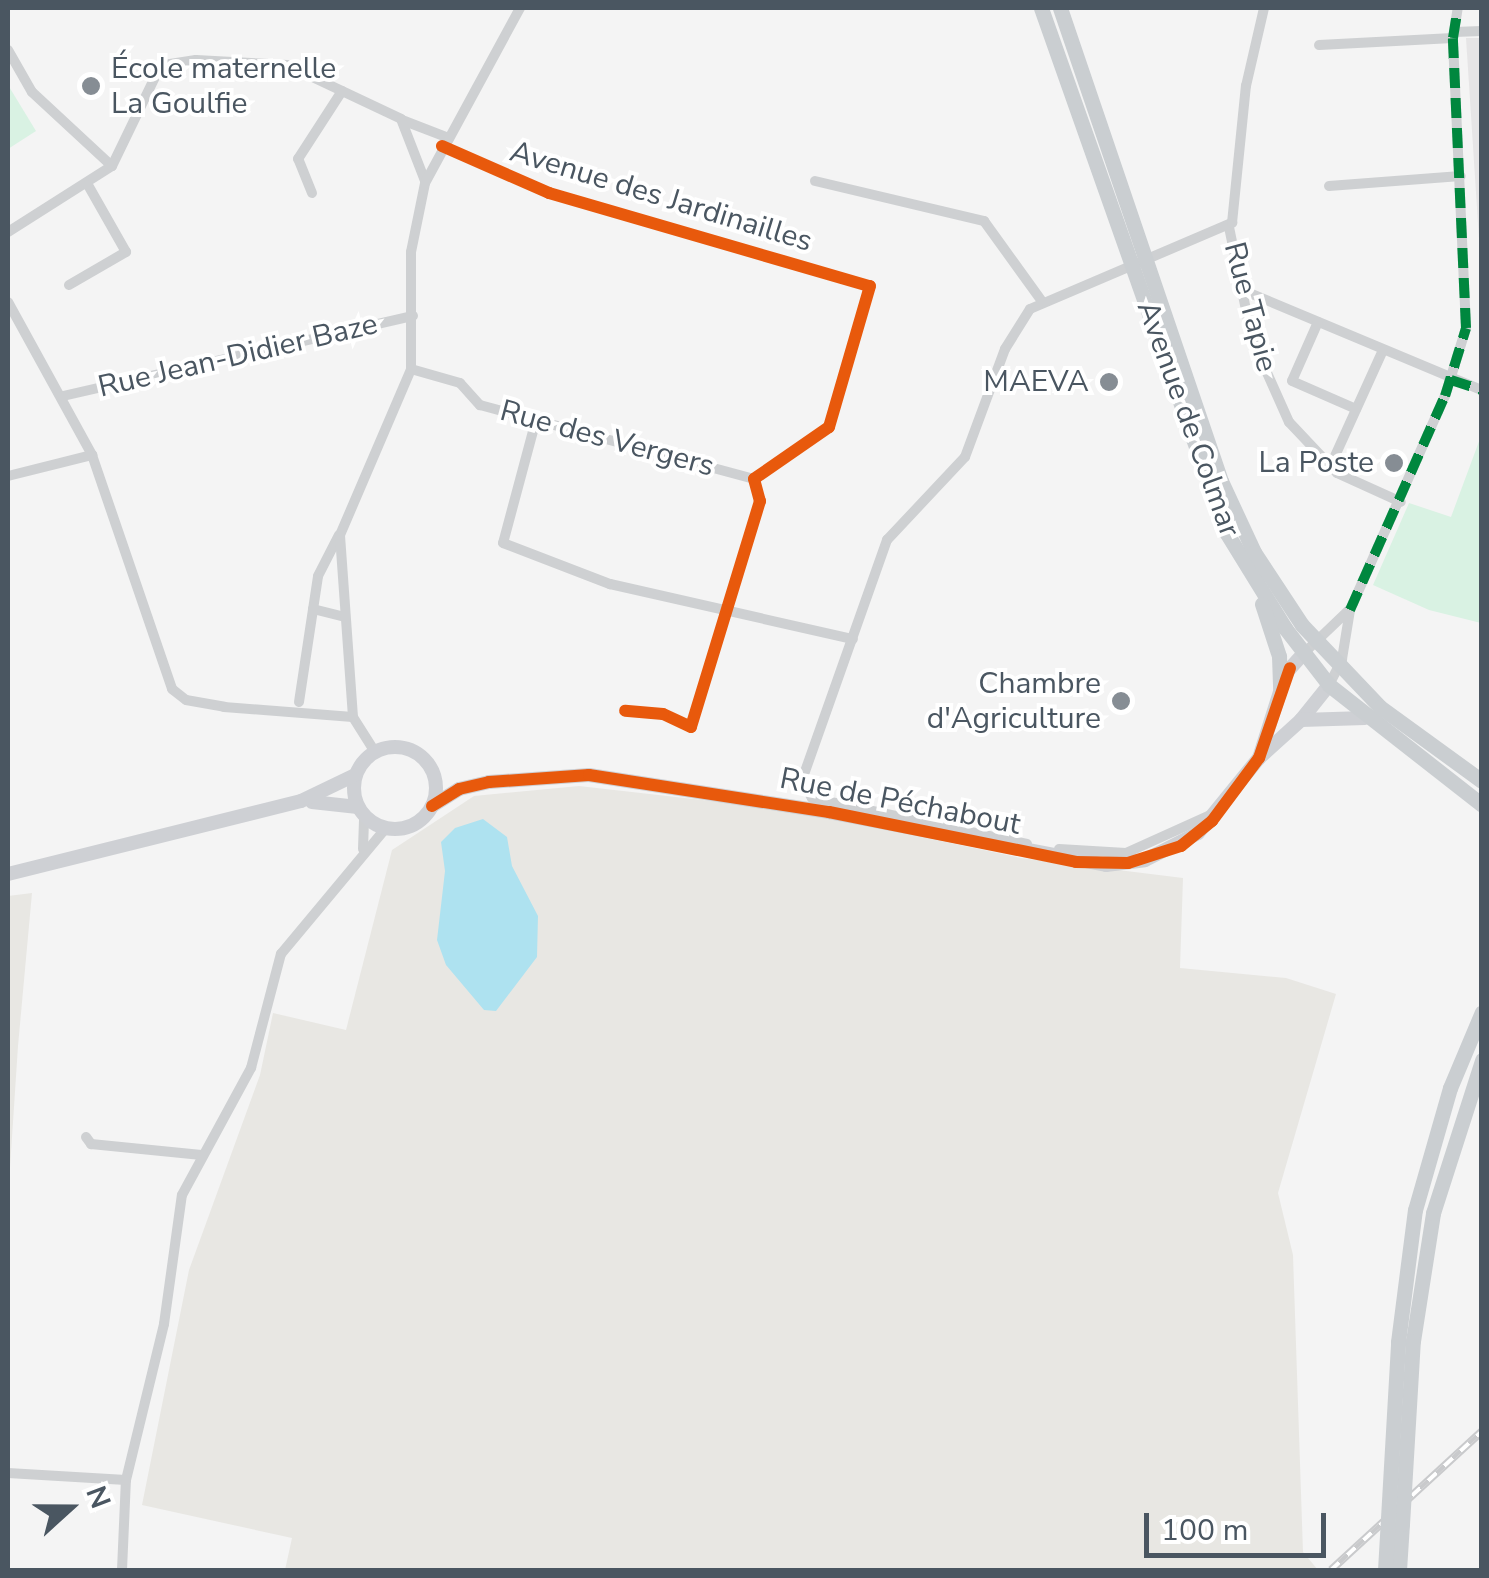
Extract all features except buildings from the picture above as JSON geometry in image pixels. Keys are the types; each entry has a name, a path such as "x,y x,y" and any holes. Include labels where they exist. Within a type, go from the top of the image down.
{"main road":[{"name":"Avenue de Colmar","path":"1041,8 1215,504 1254,582 1310,647 1340,666 1402,726 1482,781"},
{"name":"Avenue de Colmar","path":"1060,8 1132,263 1235,514 1302,625 1329,685 1365,718 1482,802"},
{"path":"1254,582 1279,656 1280,688"},
{"path":"1384,1570 1415,1210 1450,1088 1482,1012"},
{"path":"1400,1570 1406,1341 1432,1213 1482,1060"}],"street":[{"path":"299,702 318,576 411,369 411,252 425,182 520,8"},
{"name":"Rue Tapie","path":"1264,8 1246,86 1229,226 1240,289 1274,394 1298,435 1330,466 1401,502"},
{"path":"1329,685 1340,666 1350,610 1452,380 1469,300 1454,35 1458,8"},
{"path":"1319,46 1482,31"},
{"path":"8,50 32,92 112,166 88,186 8,232"},
{"name":"Avenue des Jardinailles","path":"112,166 156,75 170,64 251,58 287,65 549,194 870,286 829,427 754,478"},
{"path":"312,193 298,159 342,92"},
{"path":"402,120 425,182"},
{"path":"1329,186 1461,176"},
{"path":"816,181 984,221 1041,300"},
{"path":"69,285 126,252 88,186"},
{"path":"1222,808 1154,846 1098,854 812,798 802,788 887,540 965,457 1005,349 1041,300 1229,226"},
{"path":"1240,289 1482,390"},
{"path":"8,302 92,454 172,689 186,700 224,708 354,717"},
{"name":"Rue Jean-Didier Baze","path":"62,396 413,316"},
{"path":"1318,322 1292,381 1356,409"},
{"path":"1330,466 1383,350"},
{"name":"Rue des Vergers","path":"411,369 460,383 480,405 754,478"},
{"path":"536,420 503,543 610,584 852,638"},
{"path":"8,476 92,454"},
{"path":"624,712 663,714 692,727 760,502 754,478"},
{"path":"340,534 354,717 374,752"},
{"path":"312,609 344,617"},
{"path":"1259,758 1280,688 1310,647 1350,610"},
{"path":"1302,625 1334,622"},
{"name":"Rue de Péchabout","path":"432,806 458,789 489,782 589,775 792,805 1106,865 1181,846 1222,808 1259,758 1302,720 1329,685"},
{"path":"1302,720 1365,718"},
{"path":"122,1570 126,1480 164,1324 178,1212 201,1154 251,1068 281,954 363,849 385,829 416,824 432,806 433,772 414,752 374,752"},
{"path":"8,874 302,801 355,776 374,752"},
{"name":"Rue de Péchabout","path":"433,772 489,782"},
{"path":"355,776 363,849"},
{"path":"302,801 361,812 385,829"},
{"path":"86,1137 91,1144 201,1154"},
{"path":"8,1473 126,1480"}],"shaded area":[{"path":"1466,38 1481,38 1481,270"},
{"path":"579,786 799,811 1021,858 1183,878 1180,968 1286,978 1336,994 1278,1193 1293,1255 1303,1552 1318,1570 285,1570 292,1538 142,1505 189,1270 260,1075 273,1013 346,1030 392,850 474,796"},
{"path":"32,893 18,1046 8,1198 8,896"}],"green space":[{"path":"8,85 36,131 8,149"},
{"path":"1481,436 1481,623 1429,610 1373,585 1409,503 1451,517"}],"water":[{"path":"483,819 507,837 512,866 538,916 537,957 496,1011 484,1010 446,965 437,940 445,871 441,842 455,828"}],"railway":[{"path":"1331,1570 1482,1431"}],"marked path":[{"path":"1350,610 1445,396 1466,328 1453,38 1458,8"},
{"path":"1451,380 1482,390"}],"cycle path":[{"path":"442,146 549,193 870,286 829,427 754,479 760,501 691,727 663,714 625,711"},
{"path":"432,806 459,789 489,782 589,775 829,812 1076,862 1128,863 1181,846 1212,821 1259,758 1290,668"}],"place":[{"name":"École maternelle La Goulfie","path":"91,86"},
{"name":"MAEVA","path":"1109,382"},
{"name":"La Poste","path":"1394,463"},
{"name":"Chambre d'Agriculture","path":"1121,701"}]}
